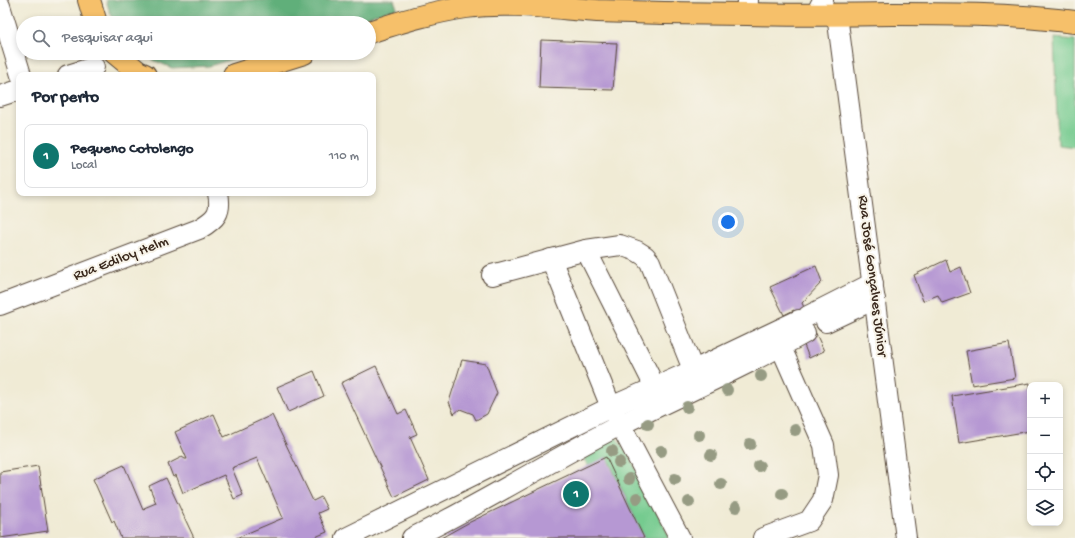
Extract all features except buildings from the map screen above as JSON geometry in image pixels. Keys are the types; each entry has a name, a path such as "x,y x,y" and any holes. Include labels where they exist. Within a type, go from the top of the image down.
{"main road":[{"path":"89,0 94,16"},
{"path":"376,30 463,4 636,12 748,7 986,14 1044,18 1075,22"},
{"path":"123,60 138,72"},
{"path":"244,72 282,60"}],"street":[{"path":"0,6 16,59"},
{"name":"Rua José Gonçalves Júnior","path":"825,10 874,291 906,538"},
{"path":"16,60 20,72"},
{"path":"78,72 94,67"},
{"path":"0,96 16,91"},
{"name":"Rua Ediloy Helm","path":"0,305 200,229 218,214 220,204 219,196"},
{"path":"492,275 586,250 620,245 637,251 645,256 650,262 697,379"},
{"path":"586,250 655,387"},
{"path":"551,259 611,407 680,538"},
{"path":"412,538 621,425 697,379 874,291"},
{"path":"763,538 809,521 823,500 828,475 824,445 777,339"},
{"path":"346,538 611,407 655,387 697,379"}],"green space":[{"path":"106,0 394,0 397,8 371,16 112,16"},
{"path":"1054,38 1075,40 1075,147 1058,145"},
{"path":"153,60 229,60 209,66 172,68"},
{"path":"615,436 630,457 670,538 644,538 607,457 588,466 580,453"}],"place":[{"name":"Pequeno Cotolengo","path":"576,494"}]}
